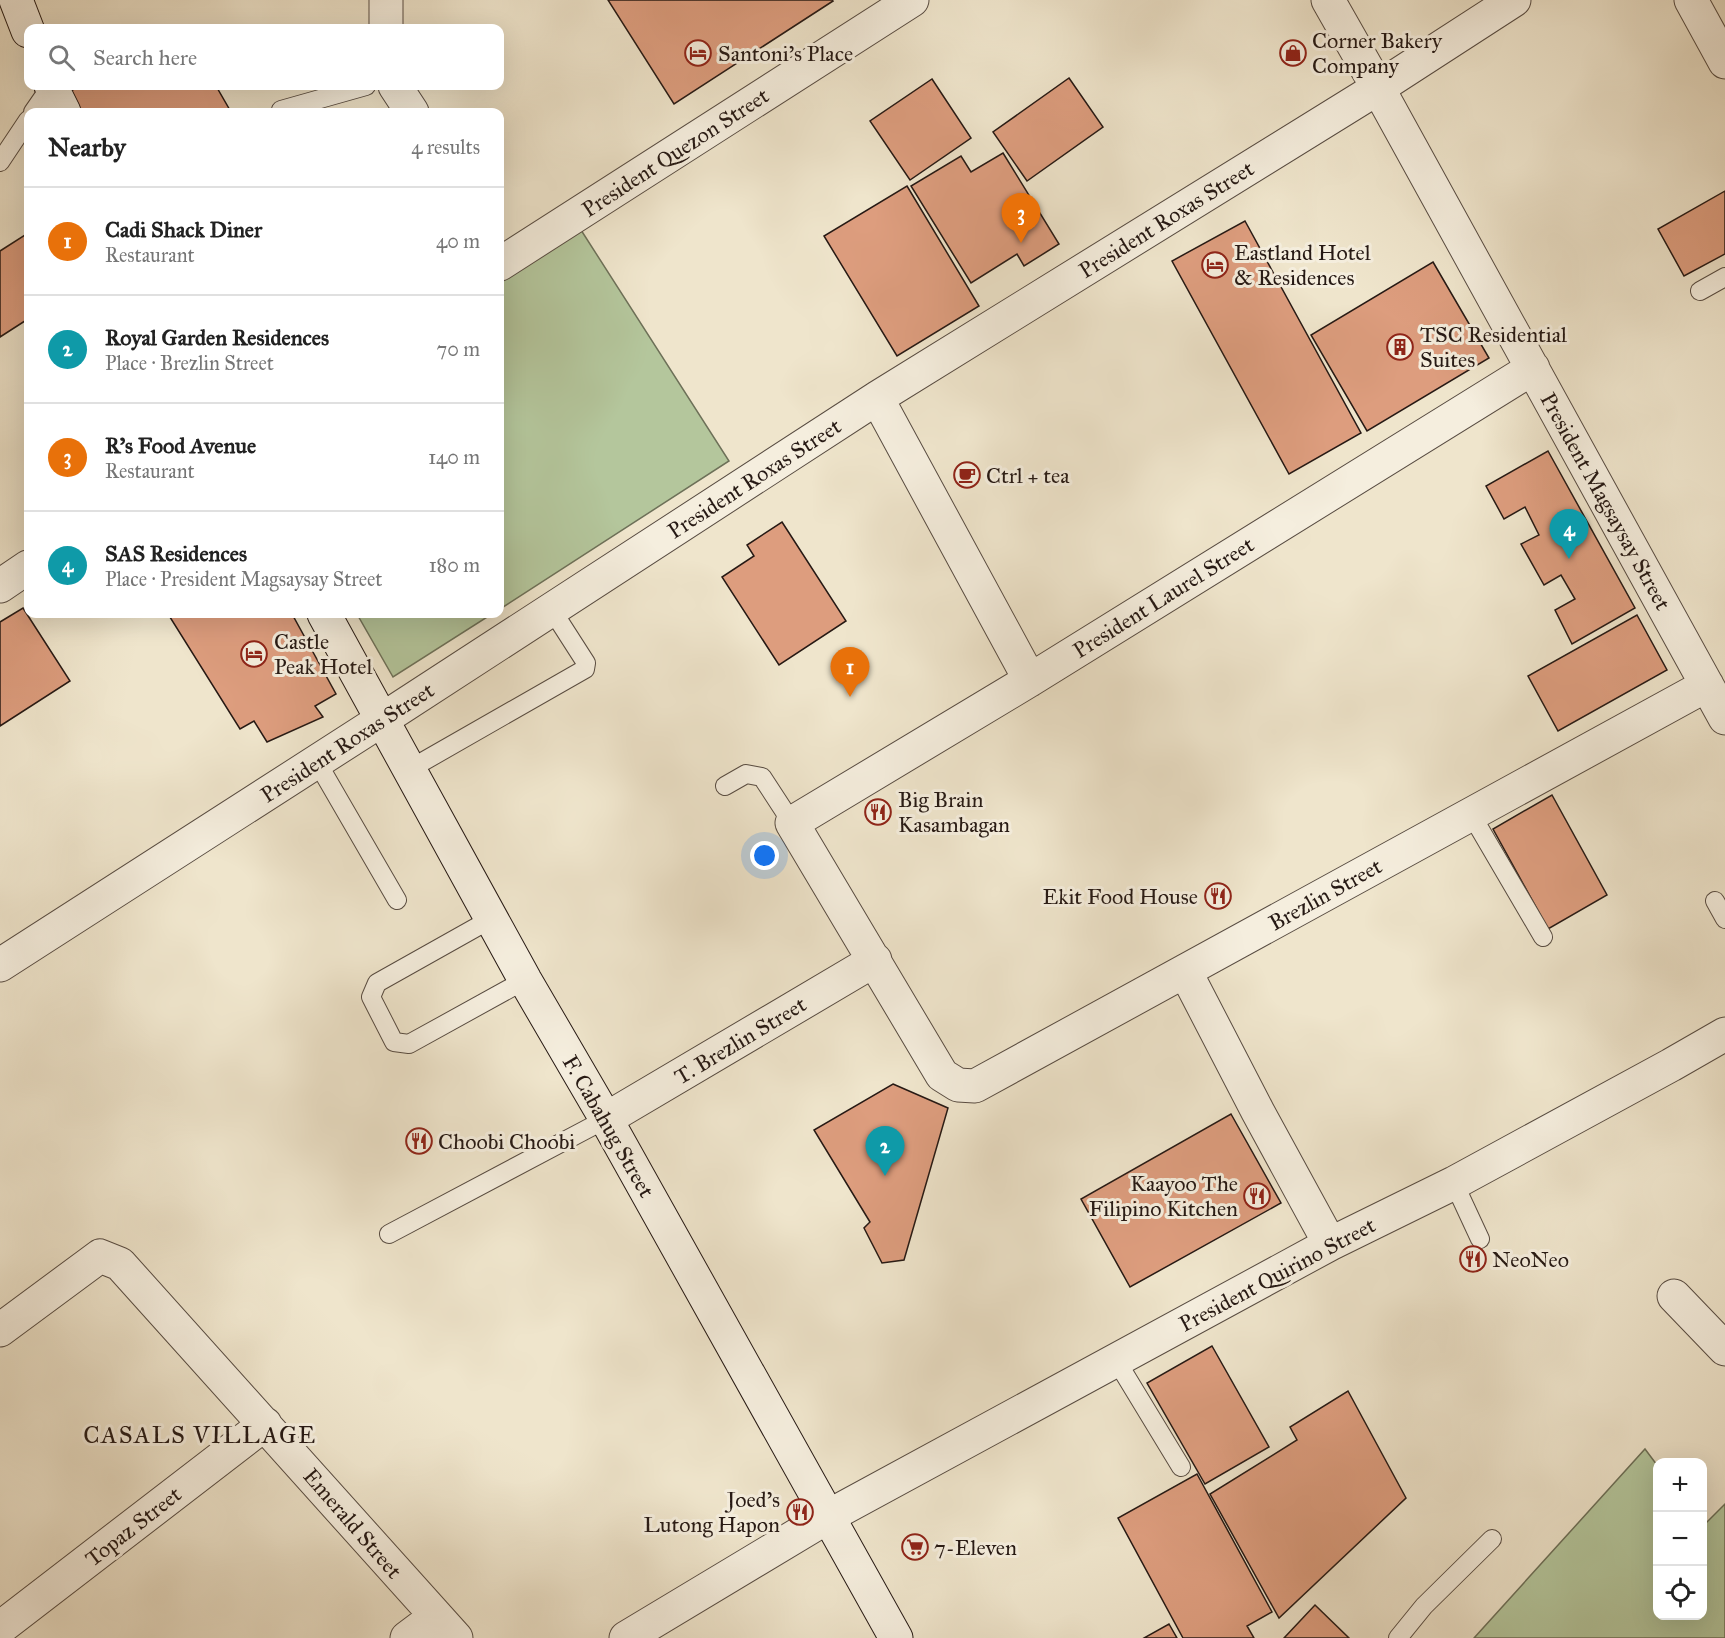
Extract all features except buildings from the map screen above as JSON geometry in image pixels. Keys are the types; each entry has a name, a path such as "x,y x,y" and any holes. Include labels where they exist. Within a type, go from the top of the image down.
{"street":[{"path":"16,0 25,24"},
{"path":"386,0 386,24"},
{"name":"President Quezon Street","path":"504,256 912,0"},
{"name":"President Magsaysay Street","path":"1328,0 1725,718"},
{"name":"President Roxas Street","path":"0,965 877,398 1378,88 1514,0"},
{"path":"1691,0 1725,62"},
{"path":"53,90 62,108"},
{"path":"398,90 409,108"},
{"name":"President Laurel Street","path":"792,823 1030,680 1533,368"},
{"path":"877,398 1030,680"},
{"path":"0,586 24,570"},
{"name":"F. Cabahug Street","path":"326,618 525,980 830,1516 896,1638"},
{"name":"Brezlin Street","path":"875,960 942,1076 958,1085 975,1086 1707,685"},
{"path":"792,823 875,960"},
{"name":"T. Brezlin Street","path":"606,1119 875,960"},
{"path":"1185,971 1330,1244"},
{"name":"President Quirino Street","path":"626,1638 830,1516 1330,1244 1454,1183 1725,1034"},
{"name":"Emerald Street","path":"0,1330 100,1256 120,1264 446,1628"},
{"path":"1674,1296 1725,1349"},
{"name":"Topaz Street","path":"0,1628 265,1424"},
{"path":"407,1638 446,1628"}],"lane":[{"path":"36,108 48,90"},
{"path":"288,108 352,90"},
{"path":"0,162 24,126"},
{"path":"1701,291 1725,277"},
{"path":"410,769 585,669 586,663 552,610"},
{"path":"317,762 397,900"},
{"path":"726,786 746,774 762,777 792,823"},
{"path":"1472,814 1544,937"},
{"path":"1715,901 1725,919"},
{"path":"491,919 377,983 371,997 394,1042 409,1044 525,980"},
{"path":"389,1234 606,1119"},
{"path":"1454,1183 1480,1239"},
{"path":"1116,1360 1181,1467"},
{"path":"1398,1638 1424,1606 1492,1539"}],"green space":[{"path":"581,230 729,461 504,606 504,280"},
{"path":"359,618 486,618 393,677"},
{"path":"1645,1449 1653,1460 1653,1620 1707,1620 1707,1522 1725,1504 1725,1638 1474,1638"}],"place":[{"name":"Santoni's Place","path":"698,53"},
{"name":"Corner Bakery Company","path":"1293,53"},
{"name":"R's Food Avenue","path":"1021,243"},
{"name":"Eastland Hotel & Residences","path":"1215,265"},
{"name":"TSC Residential Suites","path":"1400,347"},
{"name":"Ctrl + tea","path":"967,475"},
{"name":"SAS Residences","path":"1569,559"},
{"name":"Castle Peak Hotel","path":"254,654"},
{"name":"Cadi Shack Diner","path":"850,697"},
{"name":"Big Brain Kasambagan","path":"878,812"},
{"name":"Ekit Food House","path":"1218,896"},
{"name":"Choobi Choobi","path":"419,1141"},
{"name":"Royal Garden Residences","path":"885,1176"},
{"name":"Kaayoo The Filipino Kitchen","path":"1257,1196"},
{"name":"NeoNeo","path":"1473,1259"},
{"name":"Joed's Lutong Hapon","path":"800,1512"},
{"name":"7-Eleven","path":"915,1547"}],"district":[{"name":"CASALS VILLAGE","path":"200,1435"}]}
